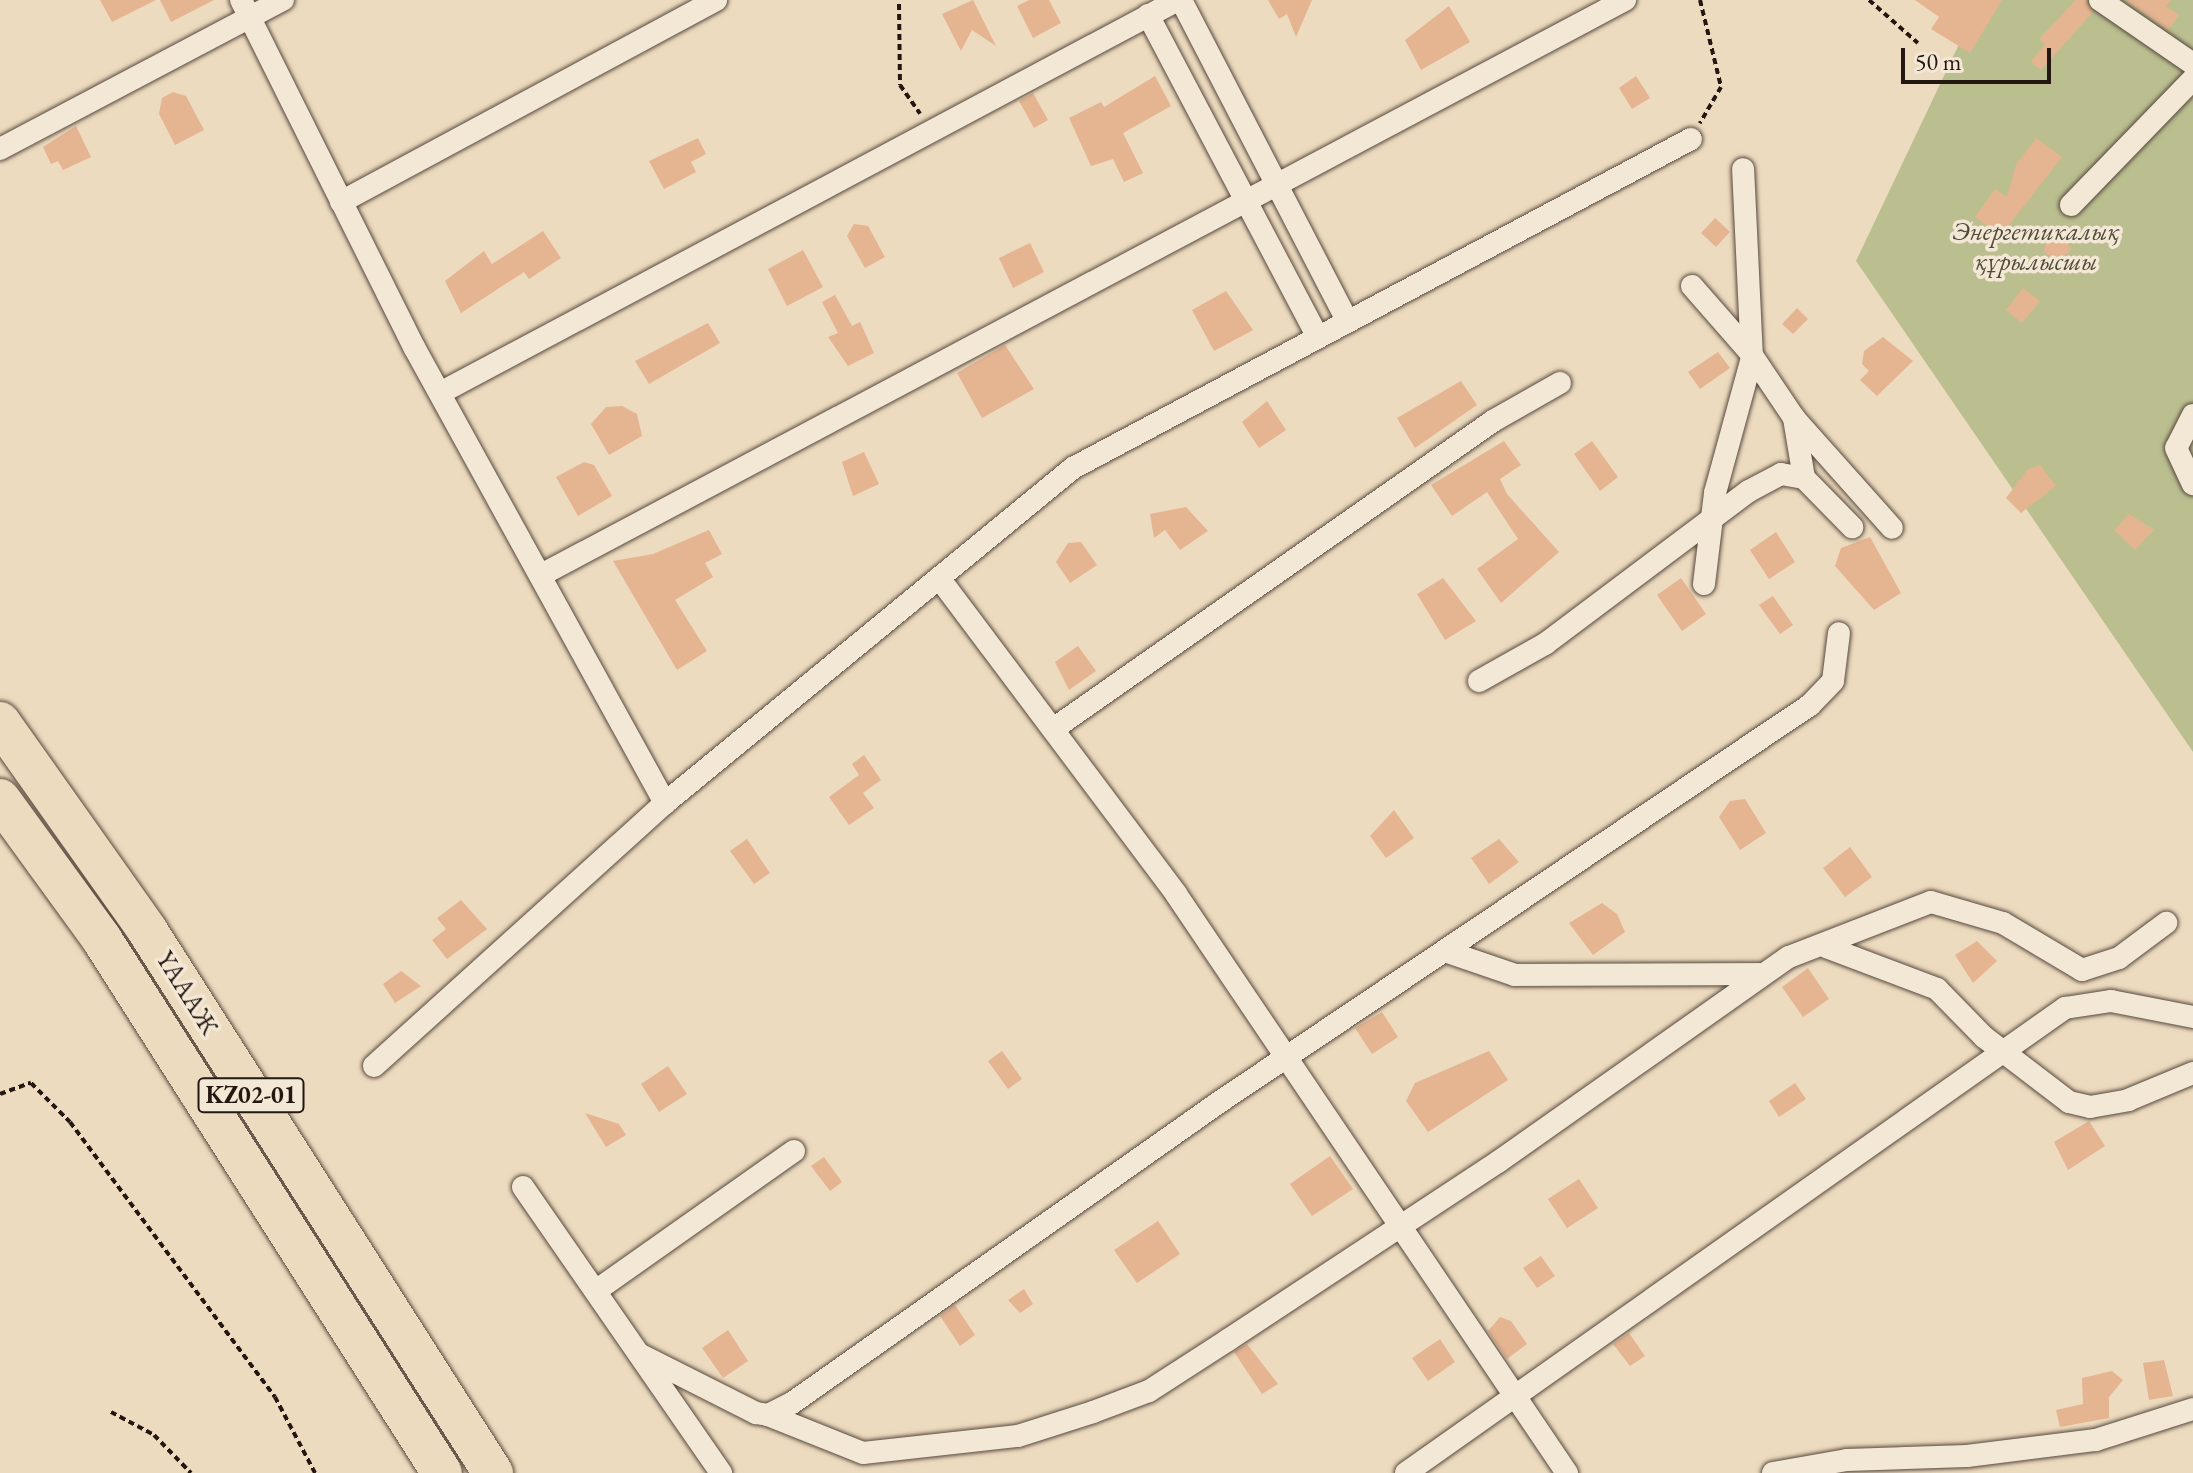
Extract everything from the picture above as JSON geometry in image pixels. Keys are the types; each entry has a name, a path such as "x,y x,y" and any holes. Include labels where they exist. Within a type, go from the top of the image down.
{"highway":[{"name":"ҮАААЖ","path":"0,722 147,930 493,1473"},
{"name":"ҮАААЖ","path":"0,799 101,938 442,1473"}],"street":[{"path":"0,149 245,9 283,0"},
{"path":"341,202 716,0"},
{"path":"543,574 1625,0"},
{"path":"2100,0 2193,64"},
{"path":"440,393 1167,4"},
{"path":"1167,4 1278,186 1347,320"},
{"path":"1167,4 1247,203 1317,336"},
{"path":"245,9 440,393 543,574 665,803"},
{"path":"2071,205 2193,79"},
{"path":"374,1066 665,803 1073,468 1691,139"},
{"path":"1704,584 1710,516 1752,358 1743,169"},
{"path":"1692,286 1752,358 1794,418 1892,528"},
{"path":"1056,727 1493,421 1560,383"},
{"path":"2193,415 2176,448 2193,484"},
{"path":"1794,418 1804,478 1852,527"},
{"path":"1479,681 1545,644 1710,516 1781,474 1804,478"},
{"path":"939,578 1056,727 1403,1225 1567,1473"},
{"path":"768,1415 1287,1058 1824,695 1833,681 1839,633"},
{"path":"641,1355 768,1415 863,1453 1018,1436 1149,1391 1403,1225 1761,974 1808,948 1826,947 1909,905 1931,902 2003,923 2082,970 2119,958 2166,923"},
{"path":"1826,947 1937,989 2003,1053 2069,1102 2090,1107 2128,1100 2193,1073"},
{"path":"1445,951 1515,975 1761,974"},
{"path":"1406,1473 2080,1002 2111,1001 2193,1017"},
{"path":"597,1290 794,1151"},
{"path":"523,1187 721,1473"},
{"path":"1773,1473 1847,1460 1967,1456 2096,1440 2193,1409"}],"path":[{"path":"1691,139 1721,87 1700,0"},
{"path":"1869,0 1918,43"},
{"path":"899,4 900,85 907,103 936,129"},
{"path":"0,1094 31,1083 70,1122 275,1397 315,1473"},
{"path":"111,1412 154,1435 191,1473"}],"green space":[{"name":"Энергетикалық құрылысшы","path":"1980,0 2193,0 2193,752 1856,261"}],"building":[{"path":"100,0 156,0 112,22"},
{"path":"160,0 214,0 171,22"},
{"path":"973,0 996,46 972,30 961,51 942,14"},
{"path":"1029,0 1049,0 1061,23 1033,38 1017,6"},
{"path":"1268,0 1312,0 1296,37 1287,14 1279,19"},
{"path":"1915,0 2002,0 1970,53 1931,29 1939,17"},
{"path":"2076,0 2086,0 2093,12 2041,70 2031,62 2045,44 2039,39"},
{"path":"2125,0 2171,0 2166,6 2179,15 2168,30"},
{"path":"1449,6 1470,42 1421,70 1405,40"},
{"path":"1155,76 1171,106 1123,133 1143,173 1124,182 1113,159 1091,166 1069,118 1101,102 1104,107"},
{"path":"1636,76 1650,98 1632,109 1619,88"},
{"path":"173,92 186,96 204,130 175,145 159,114 162,98"},
{"path":"1033,93 1048,120 1034,128 1019,101"},
{"path":"76,126 91,157 63,170 58,161 51,164 43,147"},
{"path":"698,138 706,154 691,162 696,172 664,189 649,161"},
{"path":"2036,138 2062,157 1995,243 1989,240 1993,230 1975,217 1995,189 2007,197 2016,165"},
{"path":"1715,218 1730,232 1716,247 1701,233"},
{"path":"854,224 868,226 885,257 865,268 847,236"},
{"path":"543,231 561,258 529,279 524,272 461,313 445,281 484,251 492,264"},
{"path":"2062,239 2072,248 2058,264 2044,251 2046,240"},
{"path":"1030,243 1044,272 1013,288 999,258"},
{"path":"803,250 823,287 787,306 768,269"},
{"path":"2023,288 2040,301 2022,323 2006,310"},
{"path":"1226,291 1253,330 1214,351 1192,310"},
{"path":"835,295 852,326 860,322 874,353 848,366 828,337 838,333 822,302"},
{"path":"1797,308 1808,319 1793,334 1782,324"},
{"path":"708,323 720,343 649,384 635,361"},
{"path":"1883,337 1913,361 1877,396 1860,380 1869,371 1862,364 1864,351"},
{"path":"1005,345 1034,389 982,418 957,373"},
{"path":"1718,352 1730,368 1700,389 1688,372"},
{"path":"1461,381 1477,405 1415,448 1397,418"},
{"path":"1267,401 1286,430 1259,448 1242,422"},
{"path":"622,406 637,414 642,436 609,455 591,424 606,407"},
{"path":"1504,441 1521,465 1500,479 1507,494 1559,552 1501,603 1477,569 1518,539 1487,492 1452,516 1431,485"},
{"path":"1592,441 1618,477 1600,491 1574,454"},
{"path":"864,452 879,484 853,496 842,462"},
{"path":"584,462 594,465 612,496 578,516 556,477"},
{"path":"2040,465 2056,486 2021,513 2006,498 2028,469"},
{"path":"1186,507 1208,531 1180,550 1165,530 1154,538 1150,514"},
{"path":"2129,514 2154,530 2135,550 2114,530"},
{"path":"709,530 722,554 705,563 713,577 675,600 707,651 677,670 613,561 653,554"},
{"path":"1776,532 1795,562 1769,579 1750,550"},
{"path":"1870,537 1901,593 1874,610 1835,566 1841,548"},
{"path":"1081,542 1097,565 1070,583 1056,562 1068,543"},
{"path":"1443,578 1476,621 1445,640 1417,594"},
{"path":"1681,578 1706,614 1682,631 1657,595"},
{"path":"1773,596 1793,625 1780,634 1759,605"},
{"path":"1078,646 1096,671 1069,690 1055,662"},
{"path":"864,755 881,780 863,793 874,808 849,825 829,797 859,775 852,764"},
{"path":"1745,799 1766,833 1740,850 1719,817 1730,801"},
{"path":"1394,810 1414,838 1386,858 1370,836"},
{"path":"747,839 770,873 754,884 730,851"},
{"path":"1499,839 1519,862 1489,884 1471,858"},
{"path":"1850,847 1872,877 1845,897 1823,868"},
{"path":"461,900 487,929 447,959 432,940 446,929 437,918"},
{"path":"1602,903 1617,914 1625,932 1593,955 1569,923"},
{"path":"1977,941 1997,961 1973,983 1955,955"},
{"path":"1808,968 1829,999 1803,1017 1782,987"},
{"path":"401,971 421,986 395,1003 383,984"},
{"path":"1382,1012 1398,1037 1372,1054 1355,1028"},
{"path":"1002,1051 1022,1079 1008,1089 988,1061"},
{"path":"1489,1051 1508,1080 1428,1132 1406,1101 1415,1083"},
{"path":"668,1066 687,1094 659,1112 641,1084"},
{"path":"1795,1083 1806,1099 1779,1117 1769,1101"},
{"path":"585,1113 619,1124 626,1135 606,1147"},
{"path":"2089,1121 2105,1146 2068,1170 2054,1142"},
{"path":"1330,1156 1353,1189 1312,1216 1290,1184"},
{"path":"824,1157 842,1182 830,1191 811,1166"},
{"path":"1579,1179 1598,1208 1567,1228 1548,1199"},
{"path":"1158,1221 1180,1254 1137,1283 1114,1250"},
{"path":"1541,1256 1555,1276 1537,1288 1523,1268"},
{"path":"1024,1289 1033,1304 1020,1313 1008,1300"},
{"path":"955,1305 975,1335 960,1346 940,1316"},
{"path":"1500,1317 1511,1321 1527,1344 1507,1359 1488,1331"},
{"path":"728,1330 748,1361 723,1378 702,1348"},
{"path":"1629,1333 1645,1356 1630,1366 1613,1344"},
{"path":"1440,1339 1455,1362 1428,1381 1412,1358"},
{"path":"1247,1344 1278,1384 1262,1394 1234,1352"},
{"path":"2164,1360 2173,1396 2149,1400 2143,1363"},
{"path":"2112,1371 2123,1380 2109,1397 2109,1418 2060,1427 2056,1410 2083,1404 2082,1378"}]}
